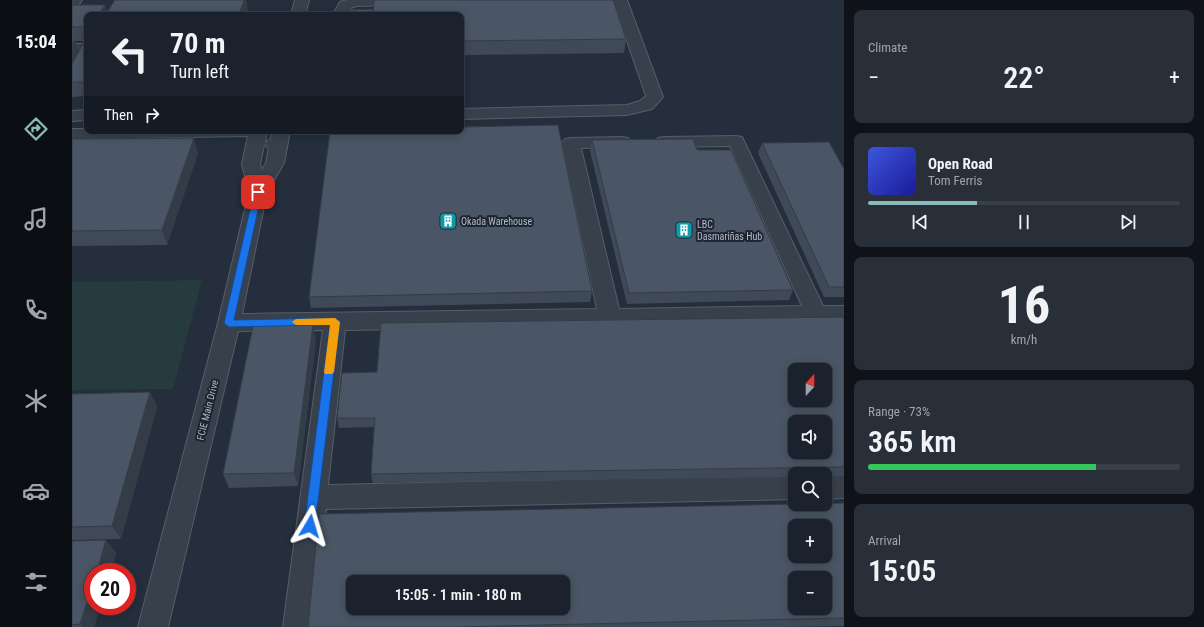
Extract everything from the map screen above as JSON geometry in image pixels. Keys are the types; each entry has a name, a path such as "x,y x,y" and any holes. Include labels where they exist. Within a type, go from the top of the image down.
{"street":[{"path":"72,4 75,0"},
{"path":"299,12 302,0"},
{"path":"464,114 627,110 646,105 655,97 620,0"},
{"path":"342,12 345,6 355,2 421,1"},
{"path":"72,49 84,49"},
{"path":"72,116 84,115"},
{"path":"72,134 84,134"},
{"name":"FCIE Main Drive","path":"257,134 252,164 258,192"},
{"name":"FCIE Main Drive","path":"153,627 229,323 258,192 276,162 281,134"},
{"path":"610,317 571,143 736,141 816,314"},
{"path":"229,323 844,314"},
{"path":"298,627 335,322"},
{"path":"832,487 844,486"},
{"path":"313,497 788,487"}],"green space":[{"path":"202,280 173,389 72,390 72,282"}],"building":[{"path":"115,0 244,0 240,12 107,12"},
{"path":"374,0 613,0 626,39 464,41 464,12 373,12"},
{"path":"72,5 105,5 100,12 84,12 84,27 72,27"},
{"path":"373,9 373,12 348,12 348,10"},
{"path":"84,42 84,82 72,82 72,64"},
{"name":"Okada Warehouse","path":"558,125 592,291 309,297 330,134 464,134 464,127"},
{"path":"194,138 162,230 72,231 72,139"},
{"path":"265,139 269,139 268,143 264,143"},
{"name":"LBC Dasmariñas Hub","path":"693,139 697,150 731,150 793,290 629,293 592,140"},
{"path":"829,142 844,169 844,287 829,287 762,143"},
{"path":"844,317 844,467 371,474 375,418 337,418 342,373 377,372 381,323"},
{"path":"313,325 294,473 223,474 253,326"},
{"path":"150,392 112,526 72,527 72,394"},
{"path":"832,503 844,503 844,618 456,627 308,627 319,514 788,504 788,511 832,511"},
{"path":"106,540 100,563 84,563 84,612 80,624 72,625 72,541"}],"slow traffic":[{"path":"296,322 335,322 329,372"}],"place":[{"name":"Okada Warehouse","path":"448,221"},
{"name":"LBC Dasmariñas Hub","path":"684,230"}],"route":[{"path":"258,192 229,323 335,322 310,526"}]}
